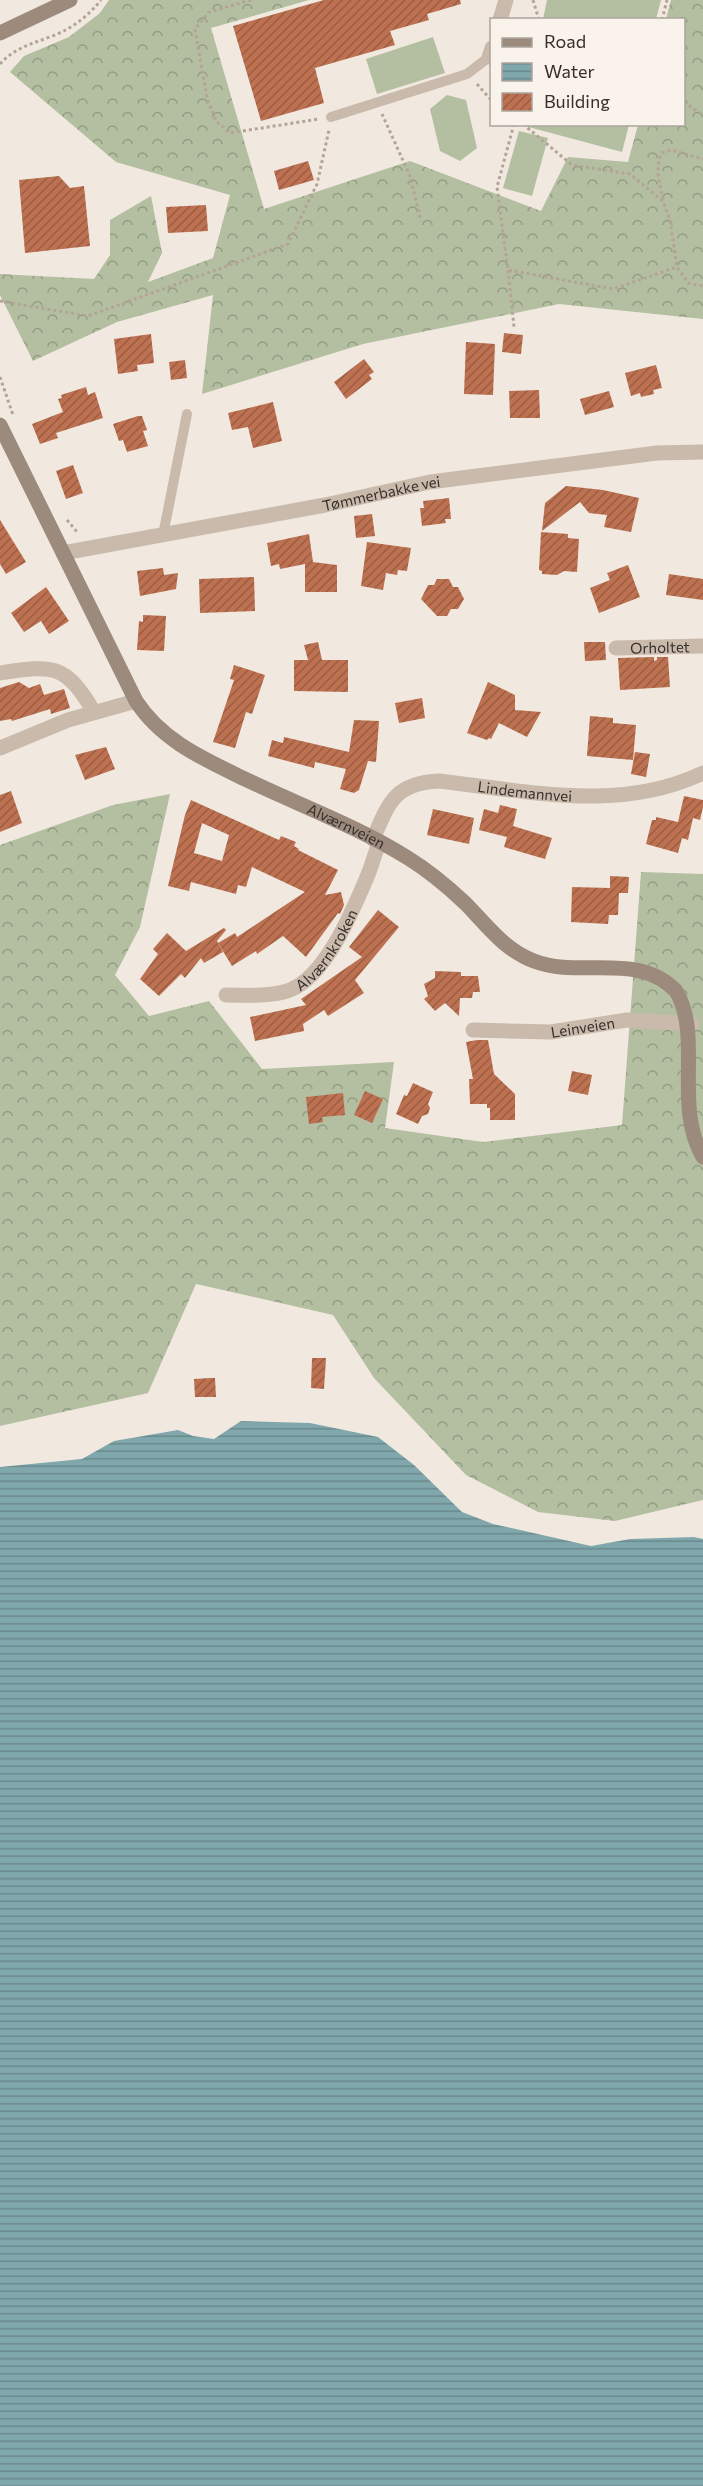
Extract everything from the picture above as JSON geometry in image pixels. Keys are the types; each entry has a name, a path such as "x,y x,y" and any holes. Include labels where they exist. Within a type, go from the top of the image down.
{"main road":[{"path":"38,14 53,0"},
{"path":"0,33 70,0"},
{"name":"Alværnveien","path":"0,425 136,701 156,727 193,753 407,857 438,879 506,945 524,957 562,968 626,968 649,973 666,981 685,1004 692,1024 695,1052 691,1120 694,1136 703,1157"}],"street":[{"path":"501,18 506,0"},
{"name":"Tømmerbakke vei","path":"63,553 325,505 430,482 657,453 703,452"},
{"name":"Orholtet","path":"616,648 703,646"},
{"path":"0,673 42,668 57,671 75,683 94,712"},
{"path":"0,748 94,712 136,701"},
{"name":"Lindemannvei","path":"376,841 392,800 412,784 439,781 599,798 658,790 703,773"},
{"name":"Alværnkroken","path":"226,995 273,994 288,991 310,976 346,923 368,874 376,841"},
{"name":"Leinveien","path":"473,1030 551,1032 627,1020 692,1024"}],"lane":[{"path":"331,117 467,74 490,52"},
{"path":"163,535 188,414"}],"path":[{"path":"0,64 8,55 22,47 57,34 77,23 101,0"},
{"path":"0,301 88,316 288,244 317,184 331,117 230,133 216,121 207,98 195,29 209,12 251,0"},
{"path":"533,0 539,18"},
{"path":"662,18 667,0"},
{"path":"467,74 490,99"},
{"path":"685,103 703,115"},
{"path":"378,104 410,176 421,221"},
{"path":"513,126 497,187 514,327"},
{"path":"525,126 572,165 630,174 663,201"},
{"path":"703,159 671,150 662,153 658,160 663,201 670,220 677,267 688,283 703,286"},
{"path":"508,270 613,289 677,267"}],"green space":[{"path":"109,0 309,0 211,28 264,209 410,161 541,211 568,157 628,162 638,126 685,126 685,18 666,18 671,0 703,0 703,319 559,304 363,344 202,394 213,295 117,322 33,361 0,295 0,274 94,279 110,255 110,220 151,196 162,253 148,282 213,258 230,195 116,162 10,72 24,56 69,37 100,13"},
{"path":"547,0 661,0 656,18 543,18"},
{"path":"433,37 445,73 377,94 366,59"},
{"path":"447,95 466,100 477,148 460,161 440,151 430,109"},
{"path":"525,126 629,126 622,152"},
{"path":"519,131 548,138 532,196 503,188"},
{"path":"170,794 140,927 115,975 149,1016 209,1001 262,1069 394,1062 385,1128 483,1142 622,1125 641,872 703,874 703,1500 615,1521 538,1512 466,1475 374,1378 333,1315 196,1284 148,1393 0,1426 0,845 113,805"}],"water":[{"path":"241,1421 310,1423 378,1437 414,1465 462,1512 493,1524 591,1546 630,1539 694,1537 703,1539 703,2486 0,2486 0,1467 82,1459 114,1441 178,1430 193,1436 214,1439"}],"building":[{"path":"324,0 460,0 461,4 427,14 429,20 390,31 395,45 315,68 324,103 261,121 233,26"},
{"path":"308,161 314,180 279,190 274,171"},
{"path":"59,176 70,188 84,186 90,246 25,253 19,180"},
{"path":"206,205 208,231 168,233 166,207"},
{"path":"504,333 523,335 521,354 502,352"},
{"path":"151,334 154,363 137,365 138,371 118,374 114,339"},
{"path":"466,342 495,344 493,395 464,394"},
{"path":"364,359 374,372 369,375 372,379 346,399 334,382"},
{"path":"185,360 187,378 171,380 169,362"},
{"path":"656,365 662,388 653,390 654,394 641,397 640,393 631,396 625,373"},
{"path":"86,387 88,395 95,392 103,418 56,433 58,438 40,444 32,424 63,412 58,399 62,398 61,395"},
{"path":"539,390 540,418 510,418 509,391"},
{"path":"609,391 614,407 585,415 580,399"},
{"path":"273,402 282,441 253,448 248,427 232,430 228,413"},
{"path":"142,416 147,430 143,431 148,446 127,452 123,440 119,441 113,424"},
{"path":"73,465 83,493 66,499 56,471"},
{"path":"566,486 603,490 639,498 631,532 604,527 607,515 589,513 580,502 542,531 545,503"},
{"path":"449,498 451,519 445,519 446,523 422,526 420,508 424,508 423,501"},
{"path":"372,514 375,536 356,538 354,516"},
{"path":"0,520 26,562 6,574 0,564"},
{"path":"541,532 568,534 568,538 579,539 577,572 564,571 557,575 542,574 539,570"},
{"path":"309,534 313,562 337,565 337,592 305,592 305,564 280,569 279,564 271,566 267,543"},
{"path":"367,542 411,548 407,571 398,570 397,575 386,573 383,590 361,586"},
{"path":"628,565 640,597 599,613 590,588 610,580 607,573"},
{"path":"163,568 164,575 178,573 176,589 140,596 137,571"},
{"path":"669,574 703,579 703,600 666,595"},
{"path":"254,577 255,611 200,613 199,579"},
{"path":"437,579 449,579 453,587 458,587 464,599 458,609 451,609 447,616 437,616 421,599 428,585 434,585"},
{"path":"46,587 69,621 49,634 41,621 24,632 11,613"},
{"path":"143,615 166,616 164,651 137,650 139,621 143,622"},
{"path":"318,642 322,660 348,660 348,692 294,691 294,660 308,660 304,645"},
{"path":"584,642 605,642 606,660 585,661"},
{"path":"654,657 654,661 657,657 668,657 670,687 620,690 618,658"},
{"path":"234,665 265,675 252,714 246,712 235,748 213,742 234,680 230,679"},
{"path":"19,682 29,688 40,684 44,695 64,689 70,708 51,714 50,709 12,721 11,719 0,721 0,688"},
{"path":"488,682 515,695 515,710 541,712 527,737 499,723 491,739 487,740 467,733"},
{"path":"422,698 425,718 399,723 395,703"},
{"path":"590,716 613,718 613,723 636,725 633,760 587,756"},
{"path":"354,720 379,721 376,762 368,761 359,790 354,793 340,789 346,769 315,762 314,768 268,756 272,740 283,743 284,737 349,752"},
{"path":"106,747 115,769 85,780 75,755"},
{"path":"635,752 650,754 646,777 631,774"},
{"path":"11,791 22,823 0,832 0,795"},
{"path":"684,796 703,800 703,807 700,820 693,818 688,840 682,838 678,853 646,844 652,820 656,820 656,817 678,822"},
{"path":"191,800 279,840 281,836 296,842 294,846 298,850 338,870 325,895 341,892 344,905 340,914 338,913 306,957 283,936 257,954 256,951 232,966 218,943 235,933 237,937 305,892 252,867 246,887 238,885 236,894 191,882 189,891 168,886 185,815","holes":["202,823 229,835 222,861 194,853"]},
{"path":"500,805 517,809 513,826 552,838 545,859 504,847 507,837 479,830 484,809 498,813"},
{"path":"433,809 474,818 469,844 427,835"},
{"path":"610,876 629,877 628,893 619,893 618,915 609,915 608,924 571,922 572,887 610,888"},
{"path":"378,910 399,927 355,980 364,993 328,1016 324,1010 303,1024 304,1031 255,1041 250,1017 306,1005 301,999 362,957 349,947"},
{"path":"224,928 226,930 217,941 223,952 204,963 201,958 185,978 181,974 159,996 140,979 158,954 153,949 167,933 186,951"},
{"path":"435,971 461,972 461,976 478,976 480,992 473,992 472,998 460,998 459,1016 445,1003 435,1011 424,999 428,996 424,984 435,978"},
{"path":"488,1040 494,1074 515,1094 515,1120 490,1120 490,1108 487,1108 487,1104 470,1104 469,1079 473,1079 466,1042"},
{"path":"572,1071 592,1075 588,1095 568,1091"},
{"path":"413,1083 433,1092 428,1104 430,1108 428,1114 422,1116 418,1124 396,1114 404,1095 407,1096"},
{"path":"365,1091 383,1099 372,1123 354,1115"},
{"path":"343,1093 345,1115 322,1117 323,1122 309,1124 306,1097"},
{"path":"312,1358 326,1358 324,1389 311,1388"},
{"path":"215,1378 216,1397 195,1397 194,1379"}]}
